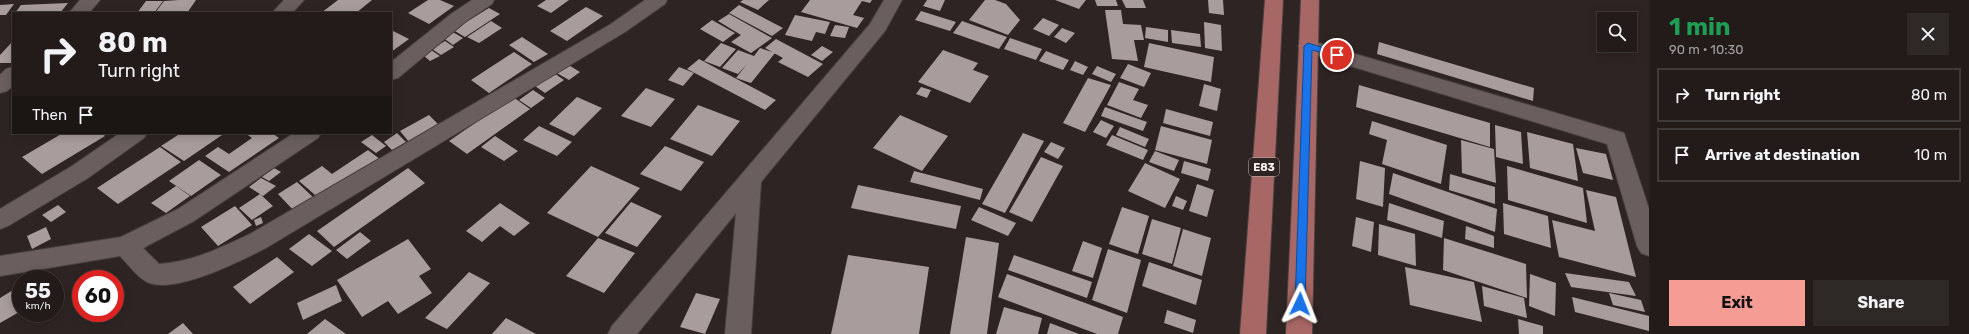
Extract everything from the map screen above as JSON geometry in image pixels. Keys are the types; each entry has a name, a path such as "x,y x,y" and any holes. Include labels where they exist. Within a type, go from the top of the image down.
{"main road":[{"name":"E83","path":"1253,334 1274,0"},
{"path":"1299,334 1310,0"}],"street":[{"path":"79,12 91,0"},
{"path":"282,12 295,0"},
{"path":"392,72 458,18 485,0"},
{"path":"125,246 154,274 176,273 212,263 258,240 353,186 618,28 658,0"},
{"path":"621,334 878,27 893,0"},
{"path":"1308,46 1616,139 1649,246"},
{"path":"0,86 12,75"},
{"path":"0,220 80,172 135,134"},
{"path":"0,266 125,246 186,215 308,134"},
{"path":"738,334 750,181"}],"building":[{"path":"196,0 188,12 156,12 164,1"},
{"path":"338,0 372,0 357,12 322,12"},
{"path":"428,0 440,0 454,6 429,24 408,13"},
{"path":"546,0 569,0 551,13 537,6"},
{"path":"743,0 769,0 758,10 740,2"},
{"path":"810,0 872,0 870,3 862,1 853,15 864,18 857,28 801,12"},
{"path":"927,0 945,0 940,11 923,6"},
{"path":"985,0 995,0 1006,4 1020,20 1008,35 969,20"},
{"path":"1055,0 1086,0 1079,9"},
{"path":"1095,0 1116,0 1118,6 1097,6"},
{"path":"1122,0 1143,0 1146,8 1126,8"},
{"path":"1208,0 1223,0 1224,15 1209,13"},
{"path":"146,1 163,1 155,12 138,12"},
{"path":"68,3 61,12 16,12 21,5"},
{"path":"14,4 6,15 0,15 0,5"},
{"path":"739,5 783,28 772,36 729,13"},
{"path":"586,7 603,16 567,41 550,31"},
{"path":"489,8 500,14 465,37 453,30"},
{"path":"1105,10 1121,10 1123,24 1141,25 1144,40 1134,40 1138,61 1112,59"},
{"path":"921,11 956,22 950,31 915,20"},
{"path":"729,14 772,38 751,53 731,42 741,35 718,21"},
{"path":"795,15 830,22 825,34 816,32 812,41 785,35"},
{"path":"1043,18 1059,25 1049,36 1033,29"},
{"path":"712,20 735,33 723,42 700,29"},
{"path":"491,21 502,28 479,43 467,37"},
{"path":"962,21 1007,37 999,49 953,33"},
{"path":"1204,22 1221,25 1222,51 1205,48"},
{"path":"835,25 849,27 845,38 830,36"},
{"path":"1146,27 1168,30 1168,42 1145,38"},
{"path":"1062,28 1075,33 1066,43 1054,37"},
{"path":"392,30 409,39 392,51"},
{"path":"1171,30 1200,34 1201,47 1172,43"},
{"path":"451,31 463,38 453,45 442,37"},
{"path":"522,37 548,54 534,62 509,45"},
{"path":"1010,38 1042,49 1036,60 1004,49"},
{"path":"776,39 823,64 808,77 778,62 783,58 765,48"},
{"path":"445,41 454,47 441,55 432,49"},
{"path":"12,42 12,63 0,63 0,55"},
{"path":"1379,42 1534,88 1533,101 1377,54"},
{"path":"721,43 736,49 720,67 704,61"},
{"path":"1149,43 1214,57 1211,82 1144,67"},
{"path":"822,46 833,52 822,61 811,55"},
{"path":"760,48 775,53 751,83 736,78 747,64 738,74 722,68 738,50 754,56"},
{"path":"431,50 440,56 430,61 423,55"},
{"path":"943,50 978,63 973,70 989,76 970,103 918,82"},
{"path":"1046,51 1069,60 1063,70 1039,61"},
{"path":"514,52 532,64 489,93 471,80"},
{"path":"699,59 776,100 765,110 687,69"},
{"path":"1075,61 1088,67 1083,75 1070,70"},
{"path":"567,64 580,72 569,80 555,72"},
{"path":"1128,64 1151,73 1144,87 1120,78"},
{"path":"1097,66 1116,74 1111,82 1092,74"},
{"path":"679,67 694,73 683,86 668,80"},
{"path":"551,71 564,80 545,93 532,84"},
{"path":"1088,78 1111,85 1085,132 1063,123"},
{"path":"1119,82 1139,89 1133,100 1148,105 1141,118 1107,105"},
{"path":"1204,84 1221,89 1217,111 1199,106"},
{"path":"1359,85 1490,123 1490,147 1356,107"},
{"path":"921,87 931,90 927,98 916,94"},
{"path":"646,88 675,99 651,127 621,116"},
{"path":"533,90 545,98 531,108 519,100"},
{"path":"513,97 530,109 467,154 449,141"},
{"path":"577,97 602,108 574,136 549,124"},
{"path":"698,105 740,121 712,156 670,139"},
{"path":"1105,107 1147,122 1143,131 1101,116"},
{"path":"1166,109 1213,122 1210,136 1163,123"},
{"path":"429,115 439,125 409,142 400,131"},
{"path":"900,115 948,136 922,171 873,148"},
{"path":"1101,120 1114,126 1106,138 1093,132"},
{"path":"1372,121 1447,145 1441,184 1382,164 1387,140 1369,134"},
{"path":"1495,125 1521,132 1523,164 1496,157"},
{"path":"539,126 572,142 557,156 523,140"},
{"path":"1161,126 1212,140 1207,164 1155,150"},
{"path":"1120,127 1149,139 1145,147 1116,135"},
{"path":"1527,132 1573,144 1578,181 1530,168"},
{"path":"397,133 406,142 392,150 384,142"},
{"path":"1023,133 1044,141 1005,213 982,204"},
{"path":"61,134 103,134 105,136 42,174 22,157"},
{"path":"179,134 224,134 184,161 161,146"},
{"path":"246,134 273,134 279,138 229,172 205,156 218,147 229,154 252,138"},
{"path":"372,135 386,146 376,153 361,142"},
{"path":"1112,135 1148,150 1143,160 1106,145"},
{"path":"495,136 518,151 504,161 481,147"},
{"path":"1461,140 1494,149 1496,183 1462,173"},
{"path":"1051,142 1065,148 1058,159 1044,152"},
{"path":"665,146 704,162 681,191 640,174"},
{"path":"160,147 181,162 118,204 97,188"},
{"path":"1576,148 1606,154 1613,180 1583,173"},
{"path":"368,150 381,160 322,201 299,181 322,166 332,174"},
{"path":"1155,151 1179,160 1174,171 1149,162"},
{"path":"1041,157 1063,166 1032,222 1009,212"},
{"path":"199,160 221,175 191,196 169,181"},
{"path":"1184,161 1211,169 1208,181 1181,173"},
{"path":"1360,161 1385,168 1383,207 1356,199"},
{"path":"1145,163 1180,179 1165,208 1128,191"},
{"path":"591,166 640,188 598,237 547,213"},
{"path":"1507,166 1583,188 1587,223 1508,200"},
{"path":"274,168 281,172 269,181 262,177"},
{"path":"408,168 425,183 334,247 317,231"},
{"path":"914,171 983,189 980,200 910,182"},
{"path":"1393,173 1497,209 1495,232 1389,194"},
{"path":"1450,174 1495,187 1495,204 1449,190"},
{"path":"261,178 276,186 263,196 249,187"},
{"path":"297,182 316,200 296,213 278,194"},
{"path":"1197,184 1214,190 1207,217 1189,211"},
{"path":"858,185 961,206 956,229 851,208"},
{"path":"176,186 190,196 166,213 151,203"},
{"path":"1586,190 1616,197 1636,277 1559,257 1552,220 1595,231"},
{"path":"260,194 273,206 252,220 239,208"},
{"path":"1176,196 1187,201 1183,210 1172,206"},
{"path":"631,202 662,216 637,247 605,233"},
{"path":"500,203 530,223 514,236 500,226 482,242 466,231"},
{"path":"1389,203 1444,221 1442,238 1387,220"},
{"path":"1503,203 1548,216 1551,248 1504,234"},
{"path":"58,205 66,212 51,222 42,215"},
{"path":"235,206 252,225 218,246 201,227"},
{"path":"979,207 1016,223 1008,236 971,220"},
{"path":"1122,207 1149,216 1138,254 1109,244"},
{"path":"261,217 263,223 256,226 254,220"},
{"path":"1356,217 1374,222 1371,252 1352,246"},
{"path":"1152,219 1181,228 1172,264 1142,254"},
{"path":"1379,224 1415,234 1416,266 1378,255"},
{"path":"1466,226 1494,236 1494,248 1465,239"},
{"path":"46,227 51,239 32,249 27,236"},
{"path":"1183,229 1211,238 1202,276 1173,266"},
{"path":"360,232 371,241 347,259 336,250"},
{"path":"309,234 332,251 312,266 289,249"},
{"path":"966,237 999,243 987,334 950,334"},
{"path":"598,238 635,253 604,293 566,276"},
{"path":"1444,238 1526,264 1527,298 1443,270"},
{"path":"408,239 431,269 419,276 432,293 398,314 388,301 362,317 337,280"},
{"path":"1083,241 1102,248 1093,278 1072,271"},
{"path":"1108,249 1141,260 1127,313 1092,300"},
{"path":"848,255 929,267 919,334 831,334"},
{"path":"1014,255 1092,282 1087,298 1008,270"},
{"path":"277,257 294,272 250,304 233,287"},
{"path":"1149,262 1202,280 1196,305 1142,286"},
{"path":"1405,267 1474,282 1482,322 1410,305"},
{"path":"469,272 490,283 447,329 425,318"},
{"path":"1565,273 1629,282 1636,296 1571,287"},
{"path":"1007,274 1123,317 1118,334 1097,334 998,297"},
{"path":"1530,274 1556,283 1555,316 1529,306"},
{"path":"336,285 342,301 303,320 297,303"},
{"path":"1482,286 1524,298 1527,318 1484,306"},
{"path":"12,291 12,316 0,323 0,298"},
{"path":"696,293 720,299 705,334 680,327"},
{"path":"1609,293 1641,300 1645,312 1613,305"},
{"path":"1572,297 1649,316 1649,331 1575,312"},
{"path":"1004,307 1042,318 1038,334 996,334"},
{"path":"1167,310 1196,320 1193,333 1164,323"},
{"path":"506,318 536,334 492,334"},
{"path":"325,319 346,334 307,334"},
{"path":"1518,319 1543,326 1543,334 1519,334"},
{"path":"183,323 193,334 168,334"},
{"path":"1050,323 1079,334 1047,334"}],"route":[{"path":"1300,304 1308,46 1337,55"}]}
